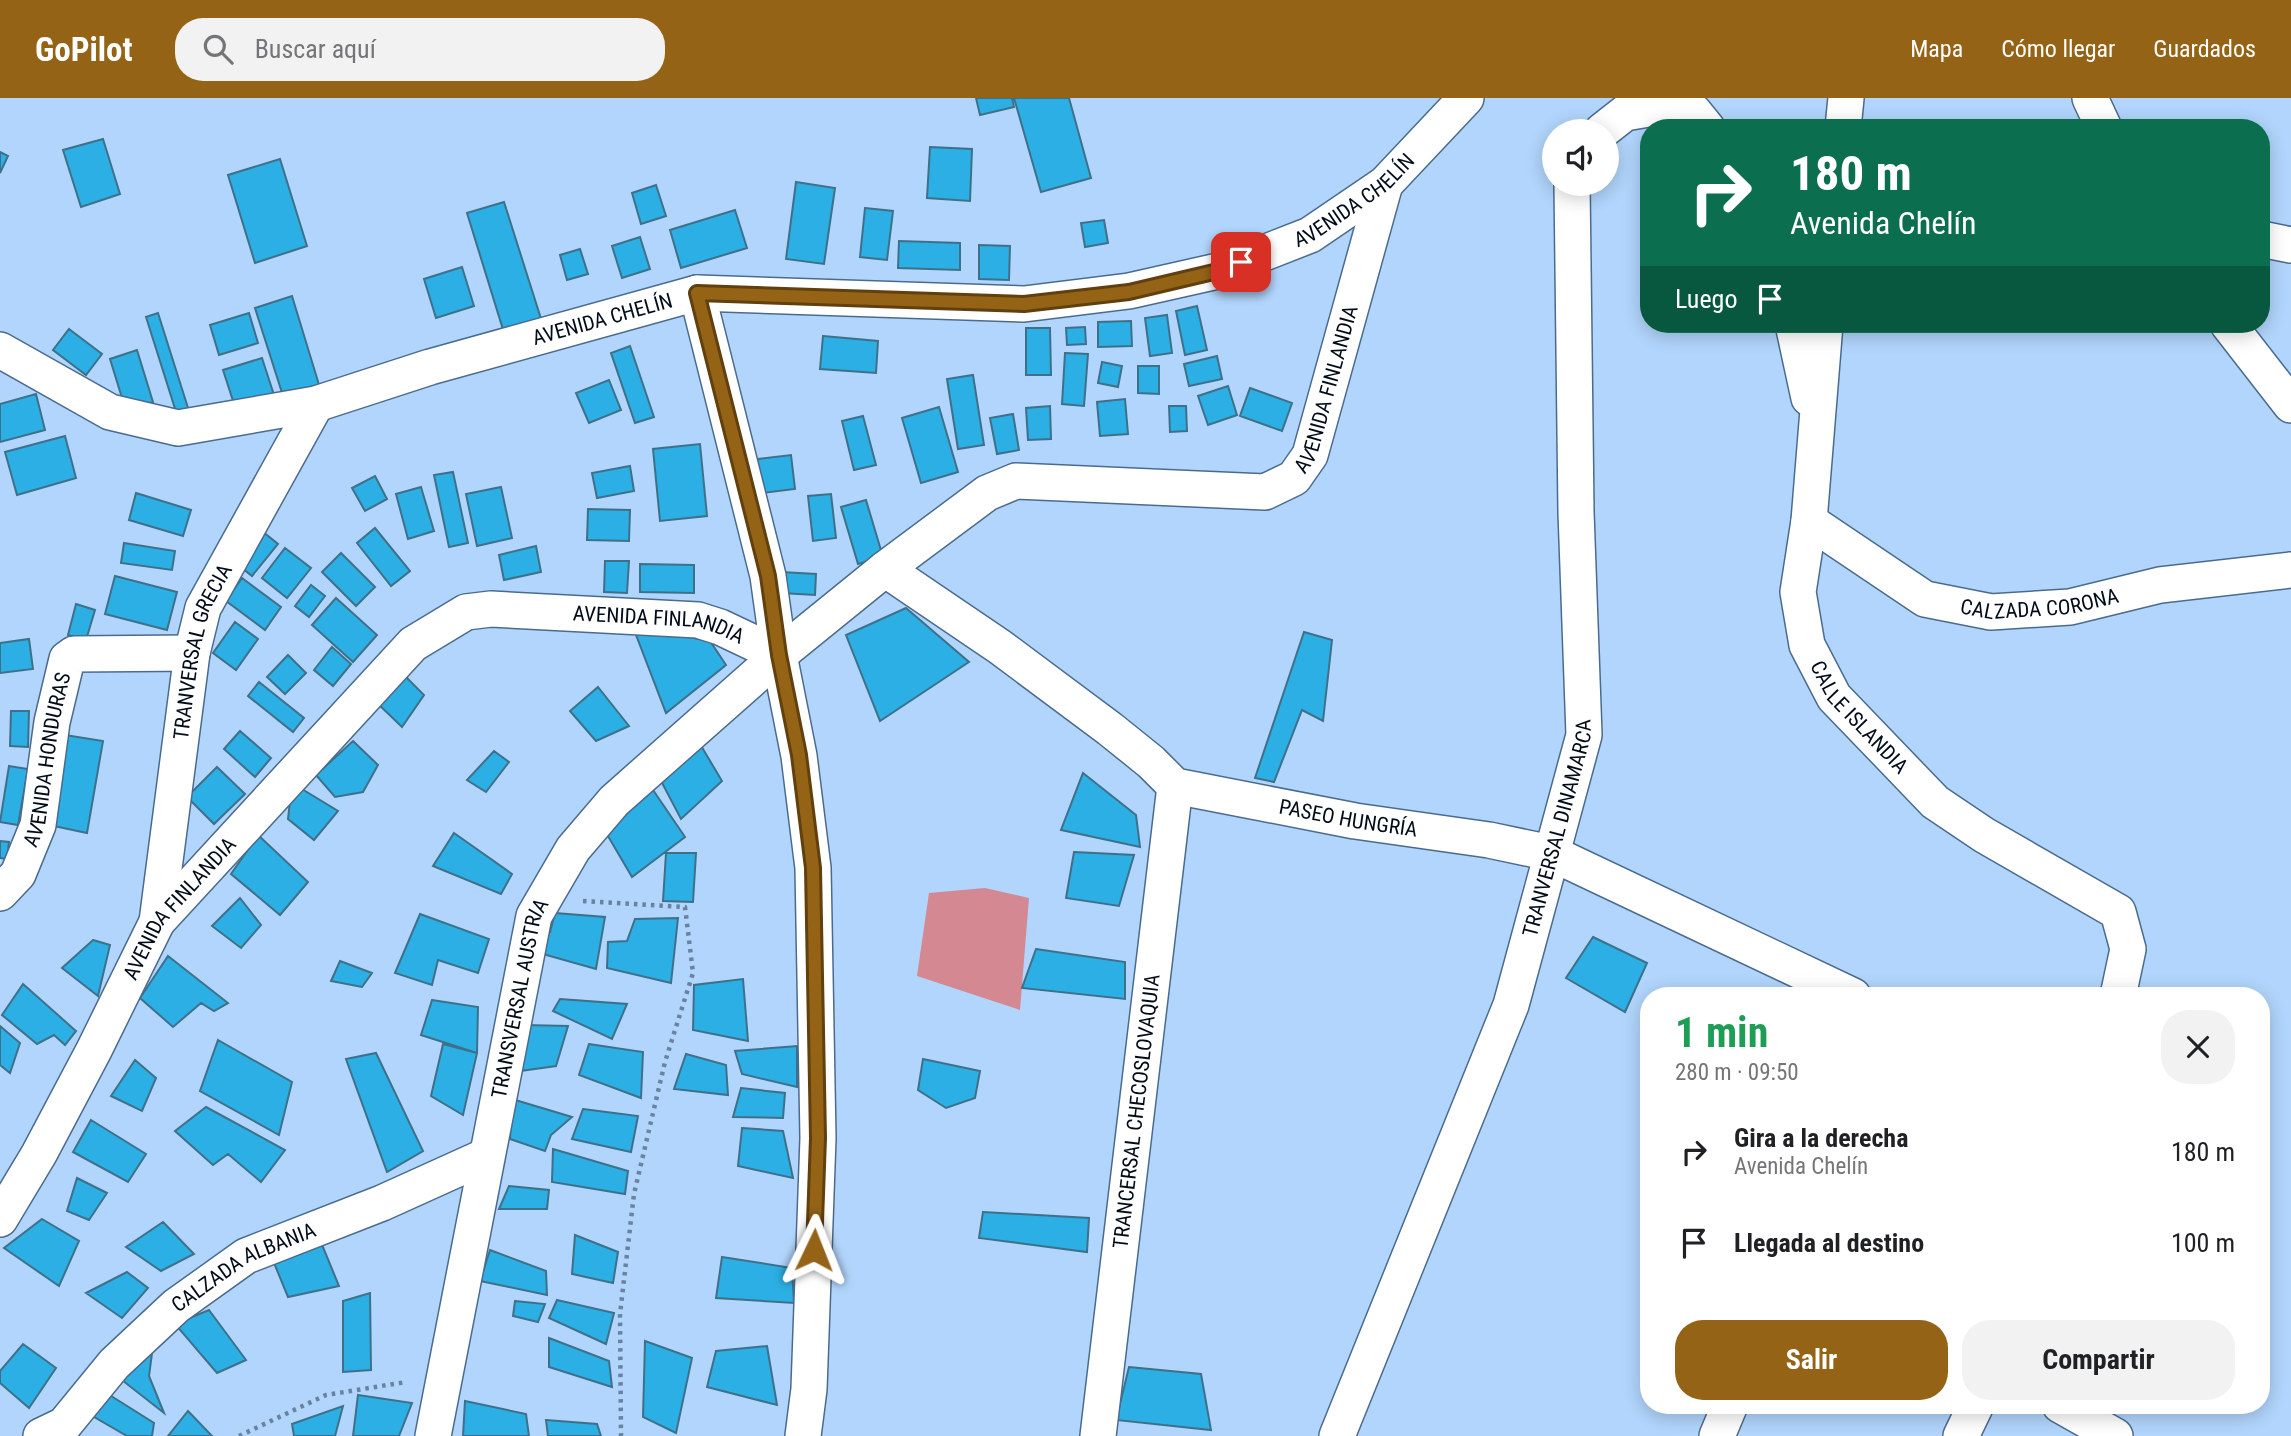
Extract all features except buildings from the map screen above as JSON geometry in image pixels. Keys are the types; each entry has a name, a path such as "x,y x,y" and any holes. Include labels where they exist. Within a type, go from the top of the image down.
{"street":[{"name":"AVENIDA CHELÍN","path":"0,350 110,412 172,428 316,404 430,367 697,293 1024,304 1129,292 1218,271 1310,235 1385,184 1466,98"},
{"path":"1844,119 1846,98"},
{"path":"2090,98 2100,119"},
{"path":"1617,119 1625,113 1666,106 1694,112 1699,119"},
{"name":"AVENIDA FINLANDIA","path":"0,1219 76,1085 157,922 413,644 466,612 491,609 698,620 720,627 779,655 885,569 987,493 1016,481 1265,492 1294,478 1310,454 1385,184"},
{"name":"TRANVERSAL DINAMARCA","path":"1337,1436 1511,1005 1584,735 1575,498 1572,196"},
{"path":"2270,241 2291,245"},
{"path":"697,293 768,576 779,655 799,755 813,868 818,1138 809,1389 803,1436"},
{"path":"1795,333 1817,432"},
{"name":"CALLE ISLANDIA","path":"1824,333 1809,521 1798,592 1807,645 1834,697 1935,802 1983,835 2049,870 2118,912 2128,949 2121,987"},
{"path":"2235,333 2291,405"},
{"name":"TRANVERSAL GRECIA","path":"157,922 192,653 210,592 316,404"},
{"name":"CALZADA CORONA","path":"1809,521 1926,599 1991,612 2070,607 2160,585 2291,570"},
{"path":"885,569 1000,647 1110,729 1151,762 1175,786"},
{"name":"AVENIDA HONDURAS","path":"0,893 18,874 38,825 52,722 67,659 74,654 192,653"},
{"name":"TRANSVERSAL AUSTRIA","path":"433,1436 534,916 573,849 614,801 779,655"},
{"name":"PASEO HUNGRÍA","path":"1175,786 1355,821 1489,840 1551,853 1829,987"},
{"name":"TRANCERSAL CHECOSLOVAQUIA","path":"1098,1436 1175,786"},
{"name":"CALZADA ALBANIA","path":"41,1436 64,1425 114,1364 176,1306 246,1256 382,1203 486,1156"},
{"path":"1717,1436 1726,1414"},
{"path":"1961,1436 1972,1414"},
{"path":"2076,1414 2115,1436"}],"path":[{"path":"544,899 685,907 693,973 665,1062 634,1194 620,1314 621,1436"},
{"path":"239,1436 326,1395 444,1377"}],"shaded area":[{"path":"985,888 1029,898 1020,1010 917,976 929,893"}],"route":[{"path":"814,1250 818,1138 813,868 799,755 779,655 768,576 697,293 1024,304 1129,292 1218,271 1241,262"}]}
